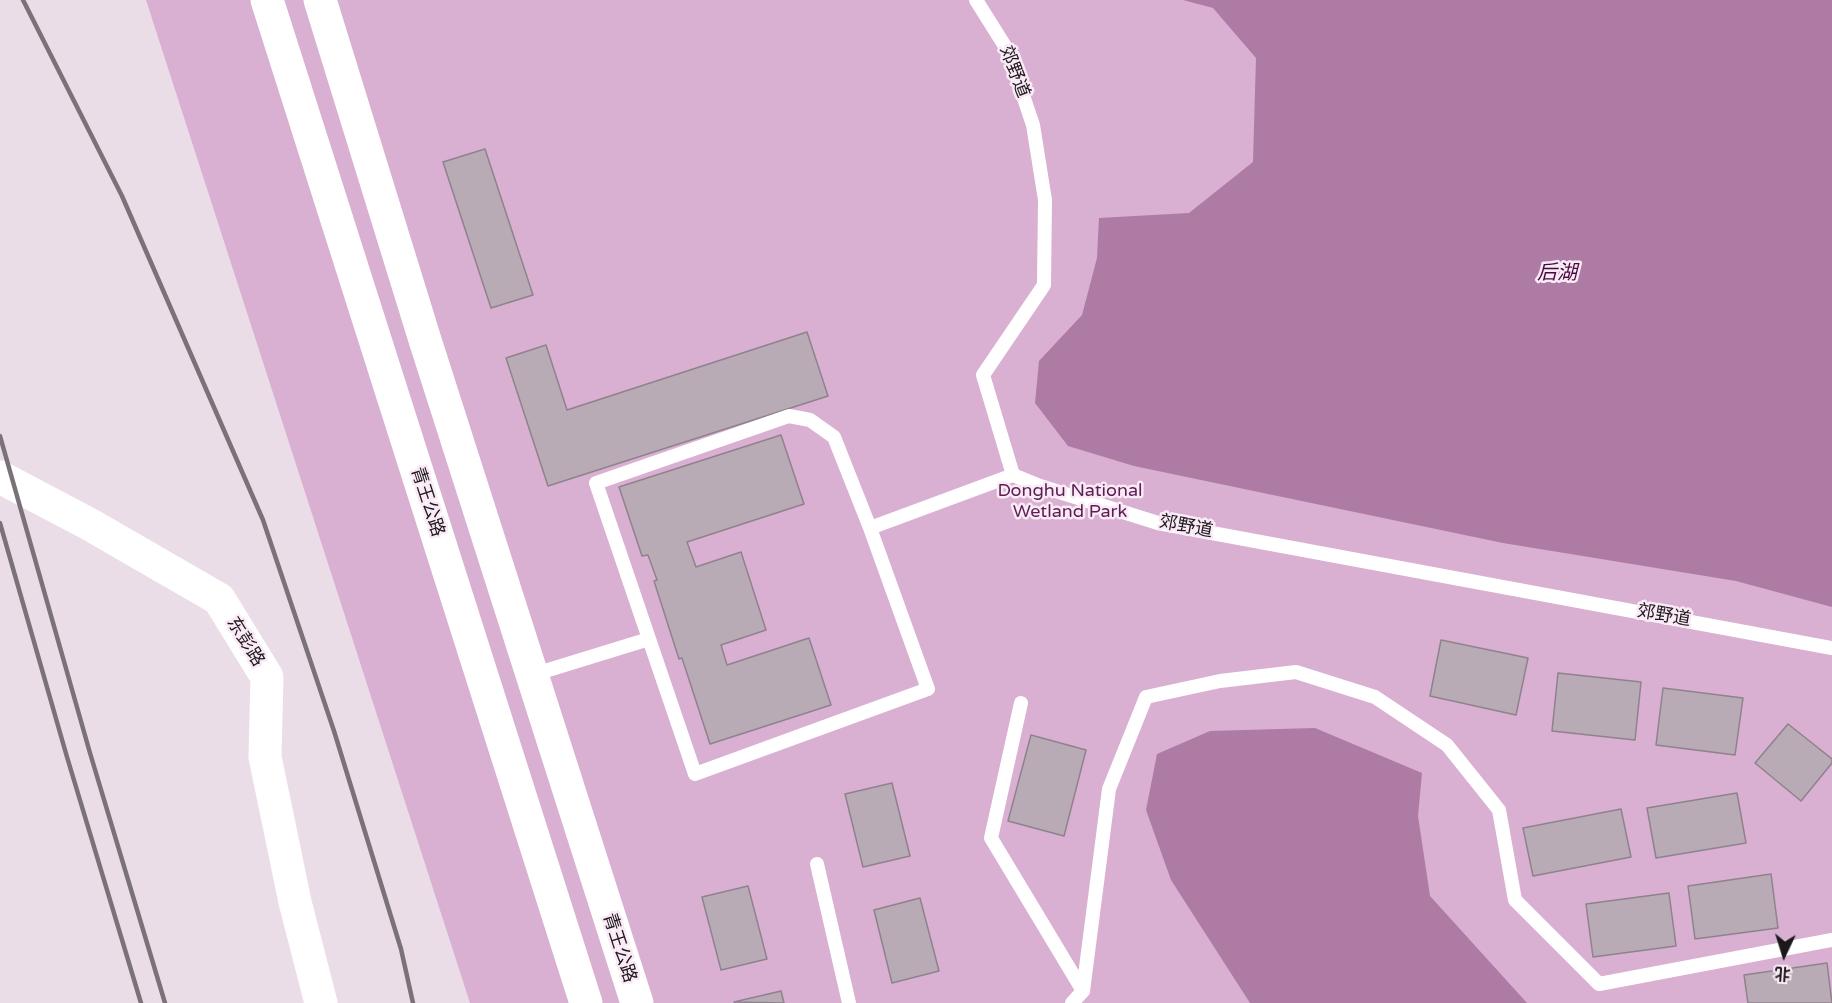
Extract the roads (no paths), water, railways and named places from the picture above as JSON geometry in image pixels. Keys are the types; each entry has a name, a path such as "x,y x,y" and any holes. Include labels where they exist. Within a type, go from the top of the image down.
{"main road":[{"name":"青王公路","path":"267,0 586,1003"},
{"name":"青王公路","path":"320,0 637,1003"},
{"name":"东彭路","path":"0,477 89,524 219,599 267,677 265,758 295,902 321,1003"}],"lane":[{"name":"郊野道","path":"976,0 1008,51 1012,62 1033,125 1045,201 1044,285 983,375 1013,475 1040,486 1158,523 1832,648"},
{"path":"789,416 810,420 834,437 870,528 927,689 695,774 596,483 789,416"},
{"path":"870,528 1013,475"},
{"path":"532,675 649,639"},
{"path":"1072,1003 1083,991 1109,789 1146,697 1220,681 1296,672 1375,697 1446,745 1499,810 1515,900 1599,984 1832,940"},
{"path":"1021,703 991,838 1083,991"},
{"path":"817,864 849,1003"}],"water":[{"name":"后湖","path":"1183,0 1832,0 1832,607 1736,581 1503,543 1134,466 1068,446 1035,403 1039,361 1082,315 1097,258 1099,218 1189,213 1253,162 1256,58 1213,8"},
{"path":"1315,728 1422,773 1418,816 1430,896 1527,1003 1250,1003 1171,880 1146,810 1157,754 1210,731"}],"railway":[{"path":"23,0 122,196 263,520 334,731 401,949 413,1003"},
{"path":"0,436 90,753 165,1003"},
{"path":"0,523 141,1003"}],"park label":[{"name":"Donghu National Wetland Park","path":"1070,501"}]}
